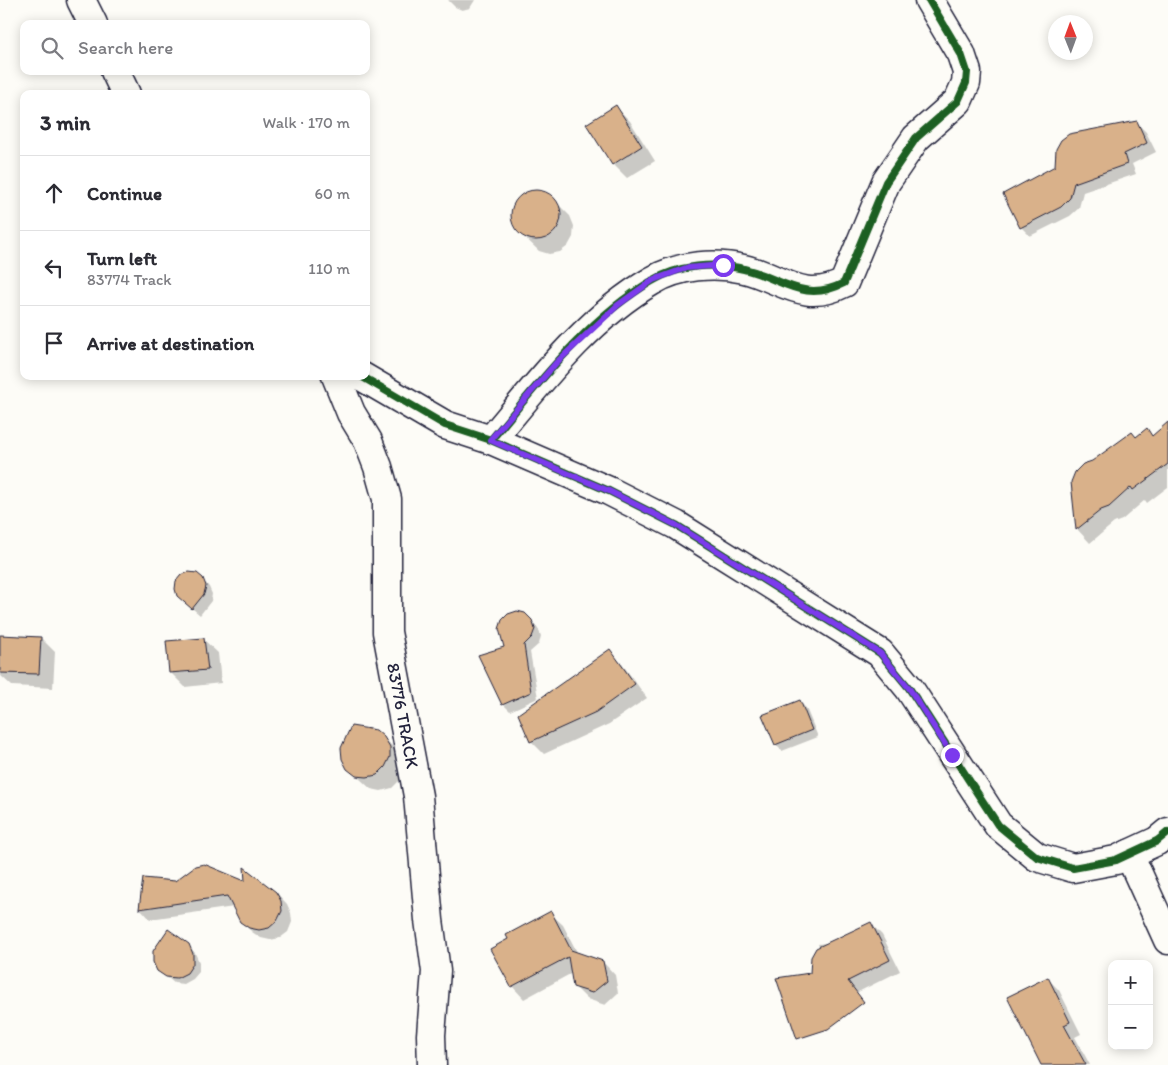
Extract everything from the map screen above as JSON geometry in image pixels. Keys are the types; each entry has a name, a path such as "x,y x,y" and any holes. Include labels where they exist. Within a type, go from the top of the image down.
{"street":[{"path":"81,0 91,20"},
{"path":"490,440 556,363 618,305 653,280 686,268 723,265 746,270 812,293 830,291 844,283 886,182 916,138 958,101 966,83 967,72 961,54 929,0"},
{"path":"117,75 124,90"},
{"name":"83776 TRACK","path":"338,380 352,413 368,441 387,499 387,632 416,777 436,971 431,1035 432,1065"},
{"path":"368,380 445,425 490,440 609,491 676,525 880,653 909,688 998,825 1037,857 1073,868 1116,860 1156,841 1168,832"},
{"path":"1129,854 1168,940"}],"building":[{"path":"616,105 642,146 612,165 586,124"},
{"path":"1137,121 1147,143 1124,154 1127,164 1074,183 1070,198 1061,207 1020,228 1003,194 1055,166 1056,149 1061,140 1069,134"},
{"path":"536,190 550,194 557,201 561,215 557,229 550,236 536,240 522,236 515,229 511,215 515,201 522,194"},
{"path":"1168,422 1168,464 1133,490 1131,487 1109,507 1101,510 1076,530 1071,482 1075,472 1083,464 1092,461 1132,432 1136,437 1147,428 1152,436"},
{"path":"189,572 197,573 203,578 206,586 204,594 192,609 177,596 175,589 176,581 181,575"},
{"path":"517,611 525,613 532,620 535,629 532,637 524,645 531,692 502,705 478,655 504,647 499,629 502,620 508,614"},
{"path":"0,635 41,637 39,674 0,673"},
{"path":"204,638 208,670 169,673 166,641"},
{"path":"610,649 635,684 596,712 530,742 518,714"},
{"path":"800,700 812,730 775,745 762,715"},
{"path":"351,726 376,730 384,737 390,747 390,757 385,767 377,775 367,777 356,776 347,769 342,759 341,748"},
{"path":"204,864 245,881 244,867 276,892 281,901 282,911 277,921 269,928 259,930 249,928 240,922 227,896 139,909 143,878 175,881 195,866"},
{"path":"551,911 571,950 603,961 607,981 592,993 573,987 568,957 511,987 490,949 508,939 506,935"},
{"path":"871,922 890,960 848,981 864,1002 828,1029 797,1039 776,978 810,973 811,957 816,948"},
{"path":"168,929 189,944 193,954 193,964 187,973 177,978 166,977 157,971 153,962 153,951"},
{"path":"1048,977 1070,1022 1064,1025 1086,1065 1041,1065 1007,997"}],"cycle path":[{"path":"491,440 565,353 585,333 629,296 652,281 673,271 697,266 733,267 758,273 793,287 816,291 829,289 844,283 886,182 916,138 958,101 966,83 967,72 961,54 929,0"},
{"path":"368,380 445,425 491,440 609,491 676,525 880,653 909,688 998,825 1037,857 1073,868 1116,860 1157,841 1168,832"}],"route":[{"path":"723,265 686,268 653,280 618,305 556,363 490,440 609,491 676,525 880,653 909,688 952,755"}]}
